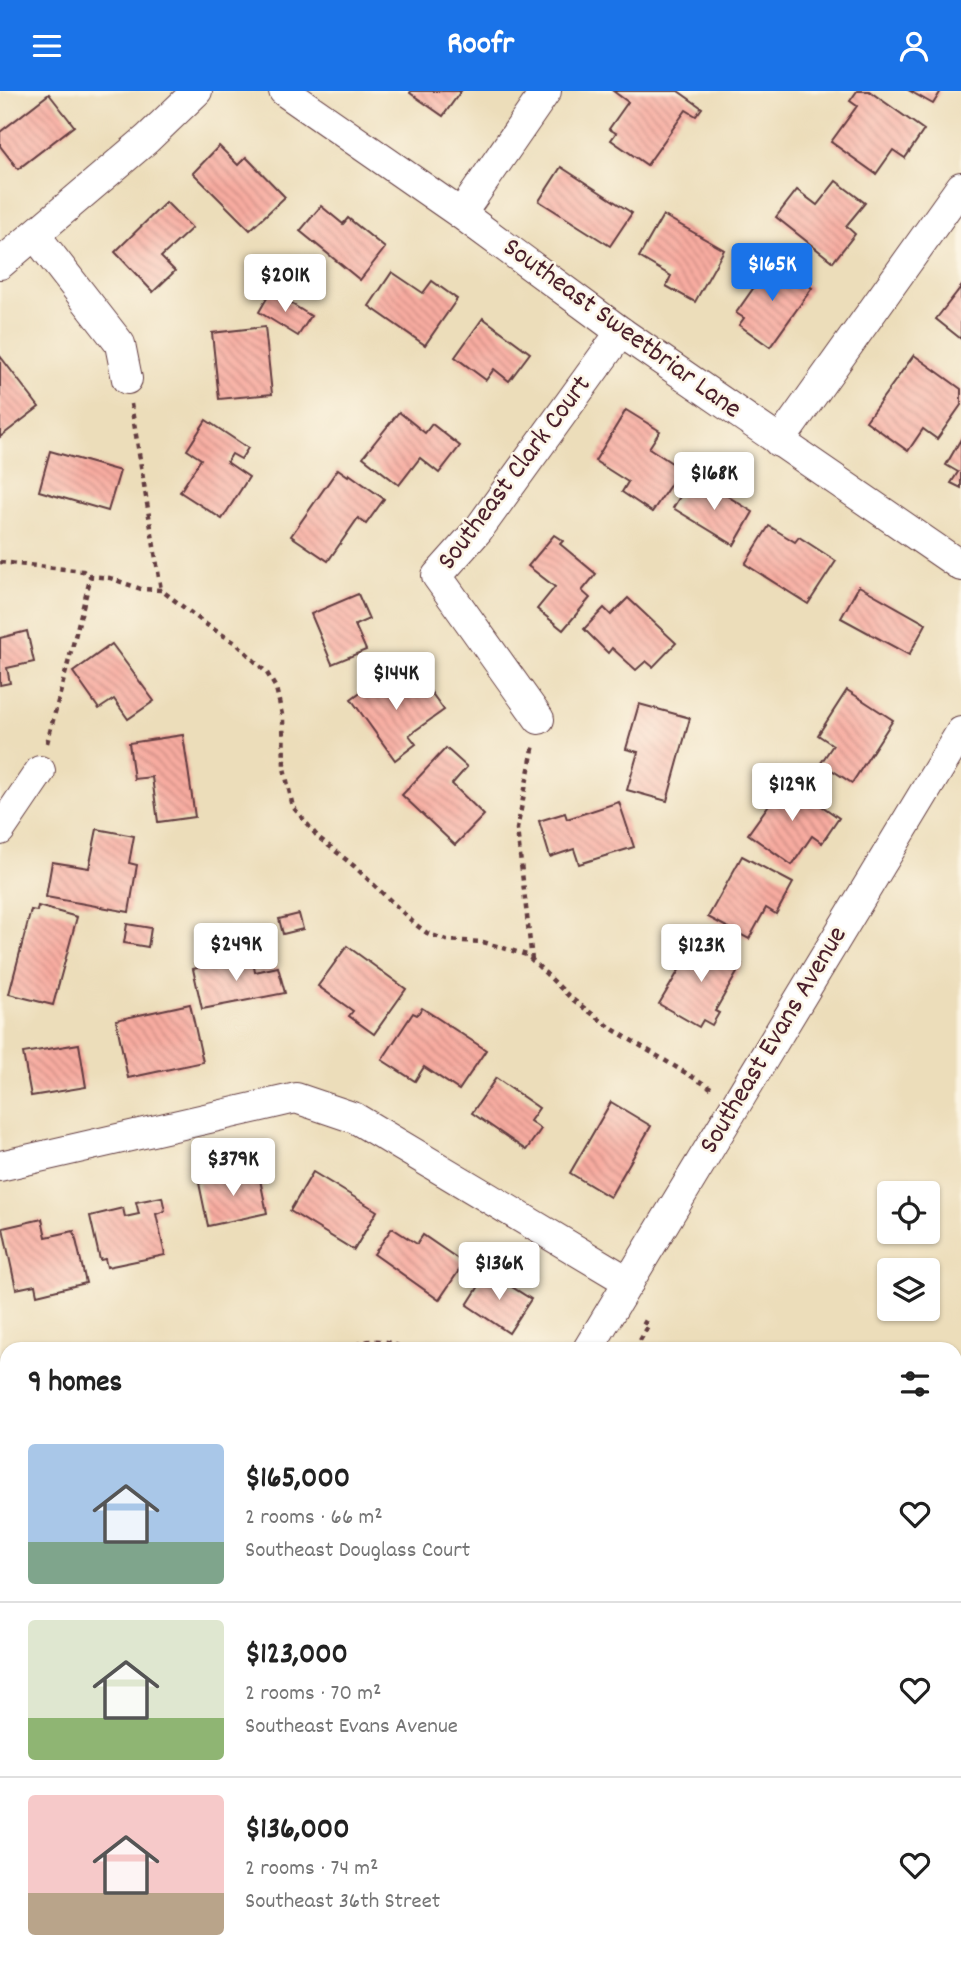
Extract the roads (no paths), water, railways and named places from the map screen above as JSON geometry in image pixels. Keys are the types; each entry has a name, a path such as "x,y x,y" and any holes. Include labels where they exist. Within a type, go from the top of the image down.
{"street":[{"path":"0,264 147,139 197,91"},
{"name":"Southeast Sweetbriar Lane","path":"284,91 461,214 621,332 961,566"},
{"path":"461,214 546,91"},
{"path":"779,442 961,187"},
{"path":"35,235 121,344 127,379"},
{"name":"Southeast Clark Court","path":"538,719 437,576 478,530 621,332"},
{"name":"Southeast Evans Avenue","path":"592,1342 961,732"},
{"path":"0,830 40,771"},
{"path":"0,1166 299,1087 629,1282"}]}
